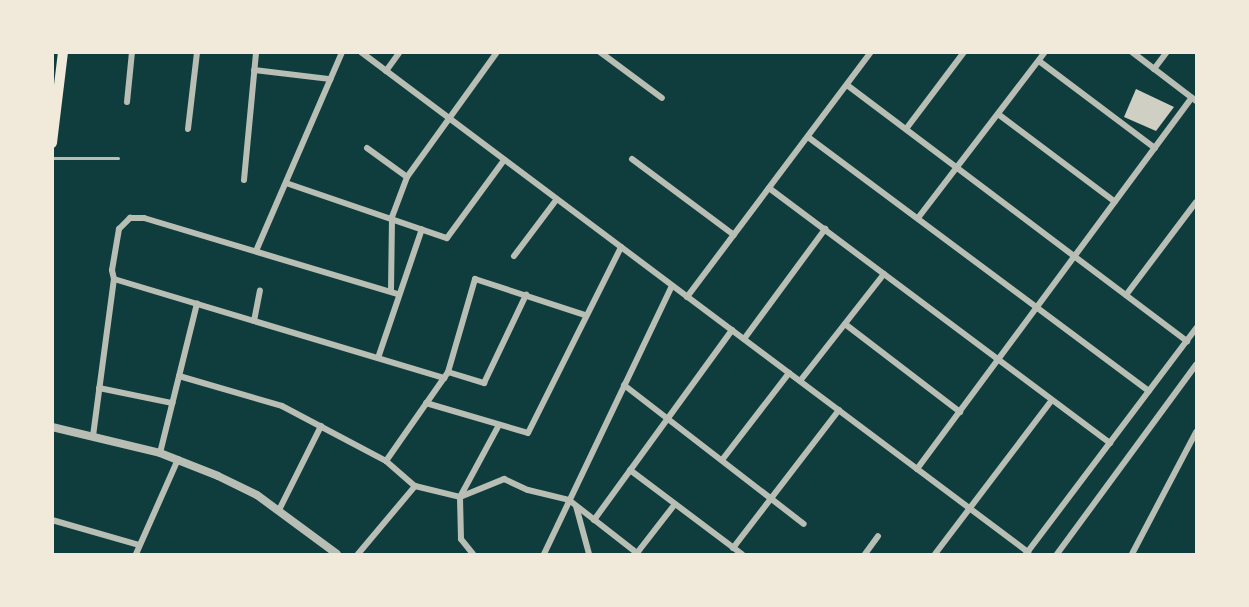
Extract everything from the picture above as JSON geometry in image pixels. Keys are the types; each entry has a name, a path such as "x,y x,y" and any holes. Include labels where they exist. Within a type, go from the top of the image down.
{"main road":[{"path":"52,142 63,52"}],"street":[{"path":"127,102 132,52"},
{"path":"188,129 197,52"},
{"path":"244,180 256,52"},
{"path":"256,251 342,52"},
{"path":"361,52 1027,553 1197,328"},
{"path":"386,71 399,52"},
{"path":"391,290 392,217 407,177 497,52"},
{"path":"600,52 662,98"},
{"path":"687,297 869,55 861,52"},
{"path":"906,129 964,52"},
{"path":"918,218 1046,52"},
{"path":"917,469 1155,148 1194,100 1132,52"},
{"path":"1154,69 1167,52"},
{"path":"1039,61 1155,148"},
{"path":"254,70 330,79"},
{"path":"847,85 1187,341"},
{"path":"998,114 1115,202"},
{"path":"808,137 1149,391"},
{"path":"367,148 407,177"},
{"path":"632,159 734,235"},
{"path":"285,183 392,217 447,238 504,160"},
{"path":"769,188 1110,443"},
{"path":"513,256 557,199"},
{"path":"1126,295 1197,202"},
{"path":"93,436 114,279 112,270 119,229 130,218 144,218 391,290 398,294"},
{"path":"378,358 422,229"},
{"path":"744,339 825,230"},
{"path":"426,403 528,433 585,315 621,248"},
{"path":"800,381 884,274"},
{"path":"114,279 378,358 484,383 526,296"},
{"path":"386,461 446,375 475,279 585,315"},
{"path":"544,555 672,285"},
{"path":"254,321 260,291"},
{"path":"160,453 197,304"},
{"path":"845,324 960,412"},
{"path":"594,520 732,330"},
{"path":"1057,555 1197,365"},
{"path":"722,460 789,373"},
{"path":"179,376 282,406 386,461 415,486 459,497 504,479 569,500 638,554 675,504"},
{"path":"624,385 804,524"},
{"path":"99,388 172,403"},
{"path":"935,555 1052,400"},
{"path":"733,548 839,410"},
{"path":"472,555 461,539 459,497 499,425"},
{"path":"279,510 321,426"},
{"path":"52,427 178,459 247,490 279,510 338,555"},
{"path":"1132,555 1197,432"},
{"path":"136,555 178,459"},
{"path":"630,471 742,555"},
{"path":"358,555 415,486"},
{"path":"575,505 589,555"},
{"path":"52,520 139,546"},
{"path":"865,555 878,536"}],"lane":[{"path":"52,158 118,158"}],"building":[{"path":"1136,89 1174,107 1156,131 1124,117"}]}
